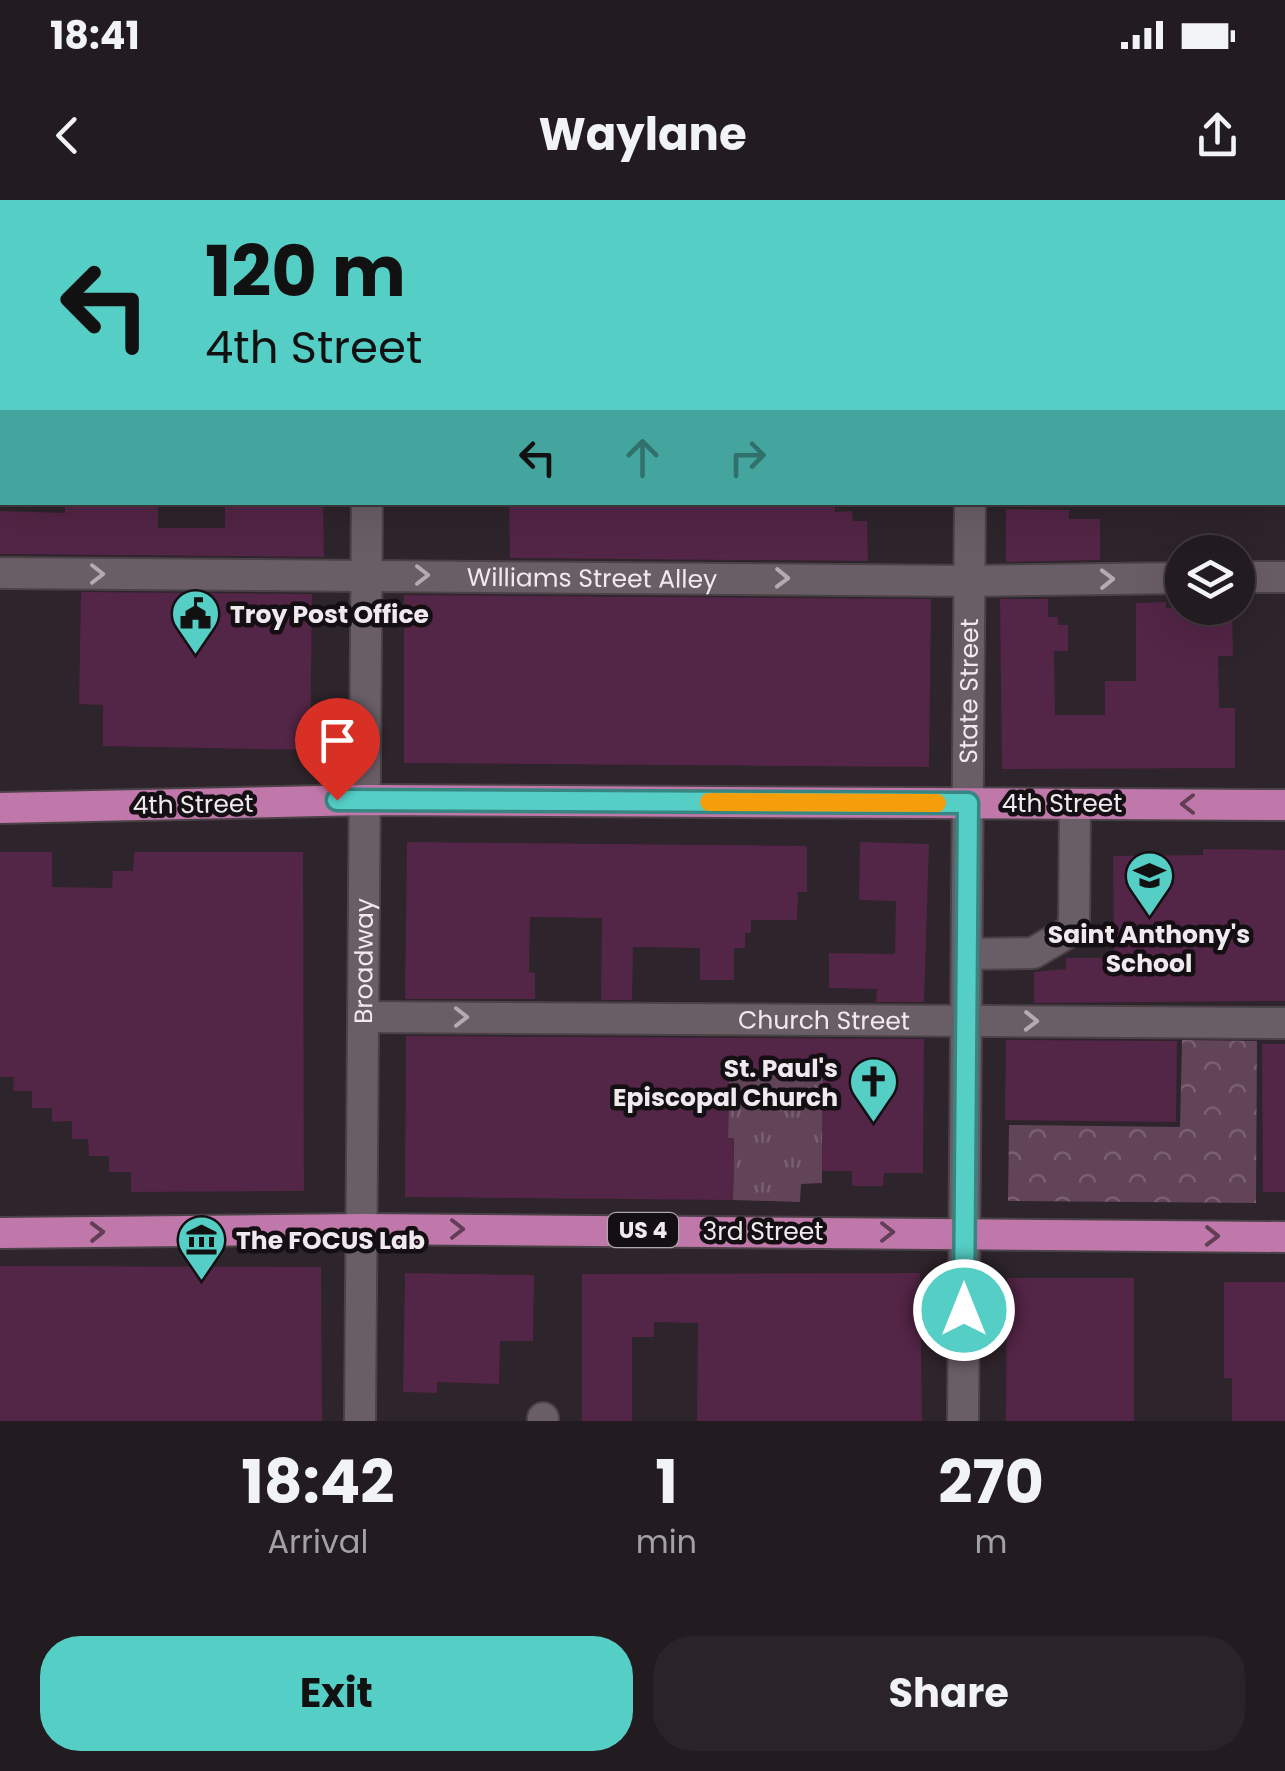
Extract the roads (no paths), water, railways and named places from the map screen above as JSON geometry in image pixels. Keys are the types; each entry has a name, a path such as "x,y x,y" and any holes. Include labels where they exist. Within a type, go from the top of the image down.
{"main road":[{"name":"4th Street","path":"0,808 366,800 1285,805"},
{"name":"3rd Street","path":"0,1233 362,1228 1285,1237"}],"street":[{"name":"Broadway","path":"360,1421 367,505"},
{"name":"State Street","path":"963,1421 970,505"},
{"name":"Williams Street Alley","path":"0,573 721,570 969,582 1165,578"},
{"path":"1255,576 1285,576"},
{"path":"967,954 1032,953 1074,929 1075,804"},
{"name":"Church Street","path":"364,1017 1285,1023"}],"place":[{"name":"Troy Post Office","path":"195,656"},
{"name":"Saint Anthony's School","path":"1149,918"},
{"name":"St. Paul's Episcopal Church","path":"873,1124"},
{"name":"The FOCUS Lab","path":"201,1282"}]}
